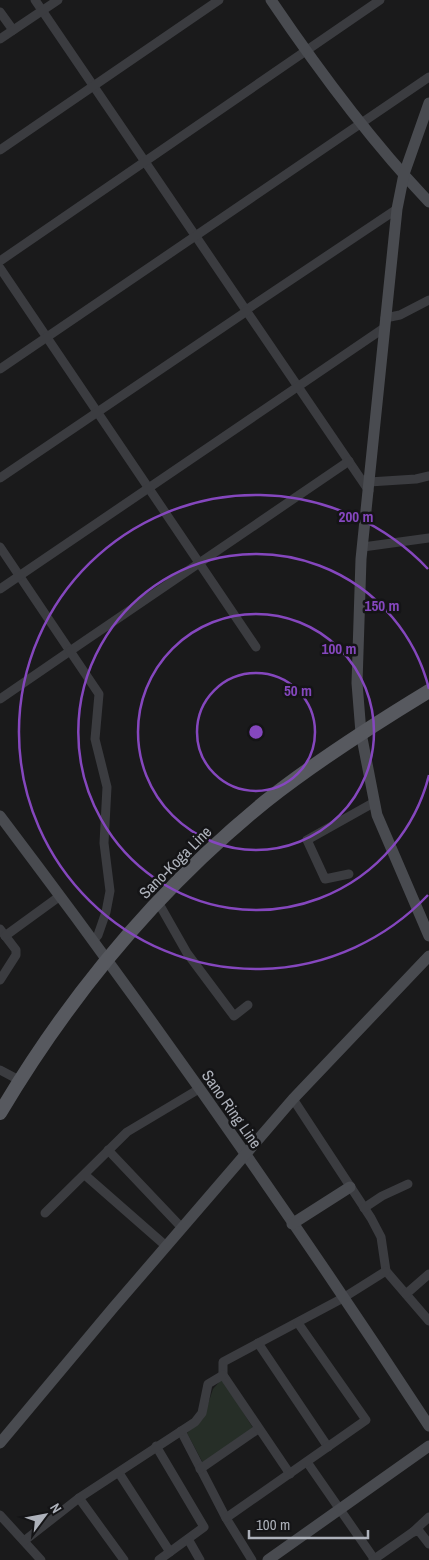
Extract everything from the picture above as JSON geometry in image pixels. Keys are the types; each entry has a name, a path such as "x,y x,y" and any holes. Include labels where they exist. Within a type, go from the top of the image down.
{"main road":[{"name":"Sano-Koga Line","path":"0,1113 19,1080 74,1000 158,902 210,850 259,808 361,733 429,691"}],"street":[{"path":"35,0 348,461 369,487"},
{"path":"0,40 58,0"},
{"path":"0,150 219,0"},
{"path":"271,0 306,51 360,122 429,202"},
{"path":"0,261 380,0"},
{"path":"0,12 13,30"},
{"path":"0,369 429,76"},
{"path":"429,103 404,174 397,209 363,547 356,656 361,733 376,815 429,936"},
{"path":"0,478 397,209"},
{"path":"0,268 256,647"},
{"path":"0,589 385,323 429,300"},
{"path":"0,699 348,461"},
{"path":"369,487 429,476"},
{"path":"363,547 429,538"},
{"path":"0,547 99,694 96,739 107,787 104,843 110,891 106,912 98,935 93,941"},
{"path":"349,874 325,879 306,840 373,803"},
{"name":"Sano Ring Line","path":"0,816 107,960 199,1089 429,1426"},
{"path":"0,980 16,956 16,950 3,932 60,896"},
{"path":"158,902 187,953 234,1016 248,1005"},
{"path":"0,1443 293,1099 429,956"},
{"path":"0,1070 19,1080"},
{"path":"45,1213 127,1132 199,1089"},
{"path":"293,1099 364,1208 381,1238 386,1271 429,1321"},
{"path":"108,1150 182,1228"},
{"path":"85,1175 166,1246"},
{"path":"364,1208 382,1196 408,1184"},
{"path":"292,1224 350,1187"},
{"path":"290,1474 223,1375 223,1362 343,1298 386,1271"},
{"path":"406,1294 429,1274"},
{"path":"226,1518 366,1420 298,1322"},
{"path":"258,1343 328,1447"},
{"path":"24,1541 79,1498 199,1418 208,1384 223,1375"},
{"path":"200,1469 258,1429"},
{"path":"181,1431 226,1518 252,1560"},
{"path":"156,1446 204,1527 159,1560"},
{"path":"268,1560 429,1446"},
{"path":"307,1462 374,1560 413,1532 429,1517"},
{"path":"119,1473 170,1552"},
{"path":"79,1498 124,1560"},
{"path":"0,1515 41,1560"},
{"path":"413,1532 419,1531 429,1544"},
{"path":"188,1539 200,1560"}],"shaded area":[{"path":"222,1379 253,1428 203,1463 187,1433 203,1419 213,1389"}]}
